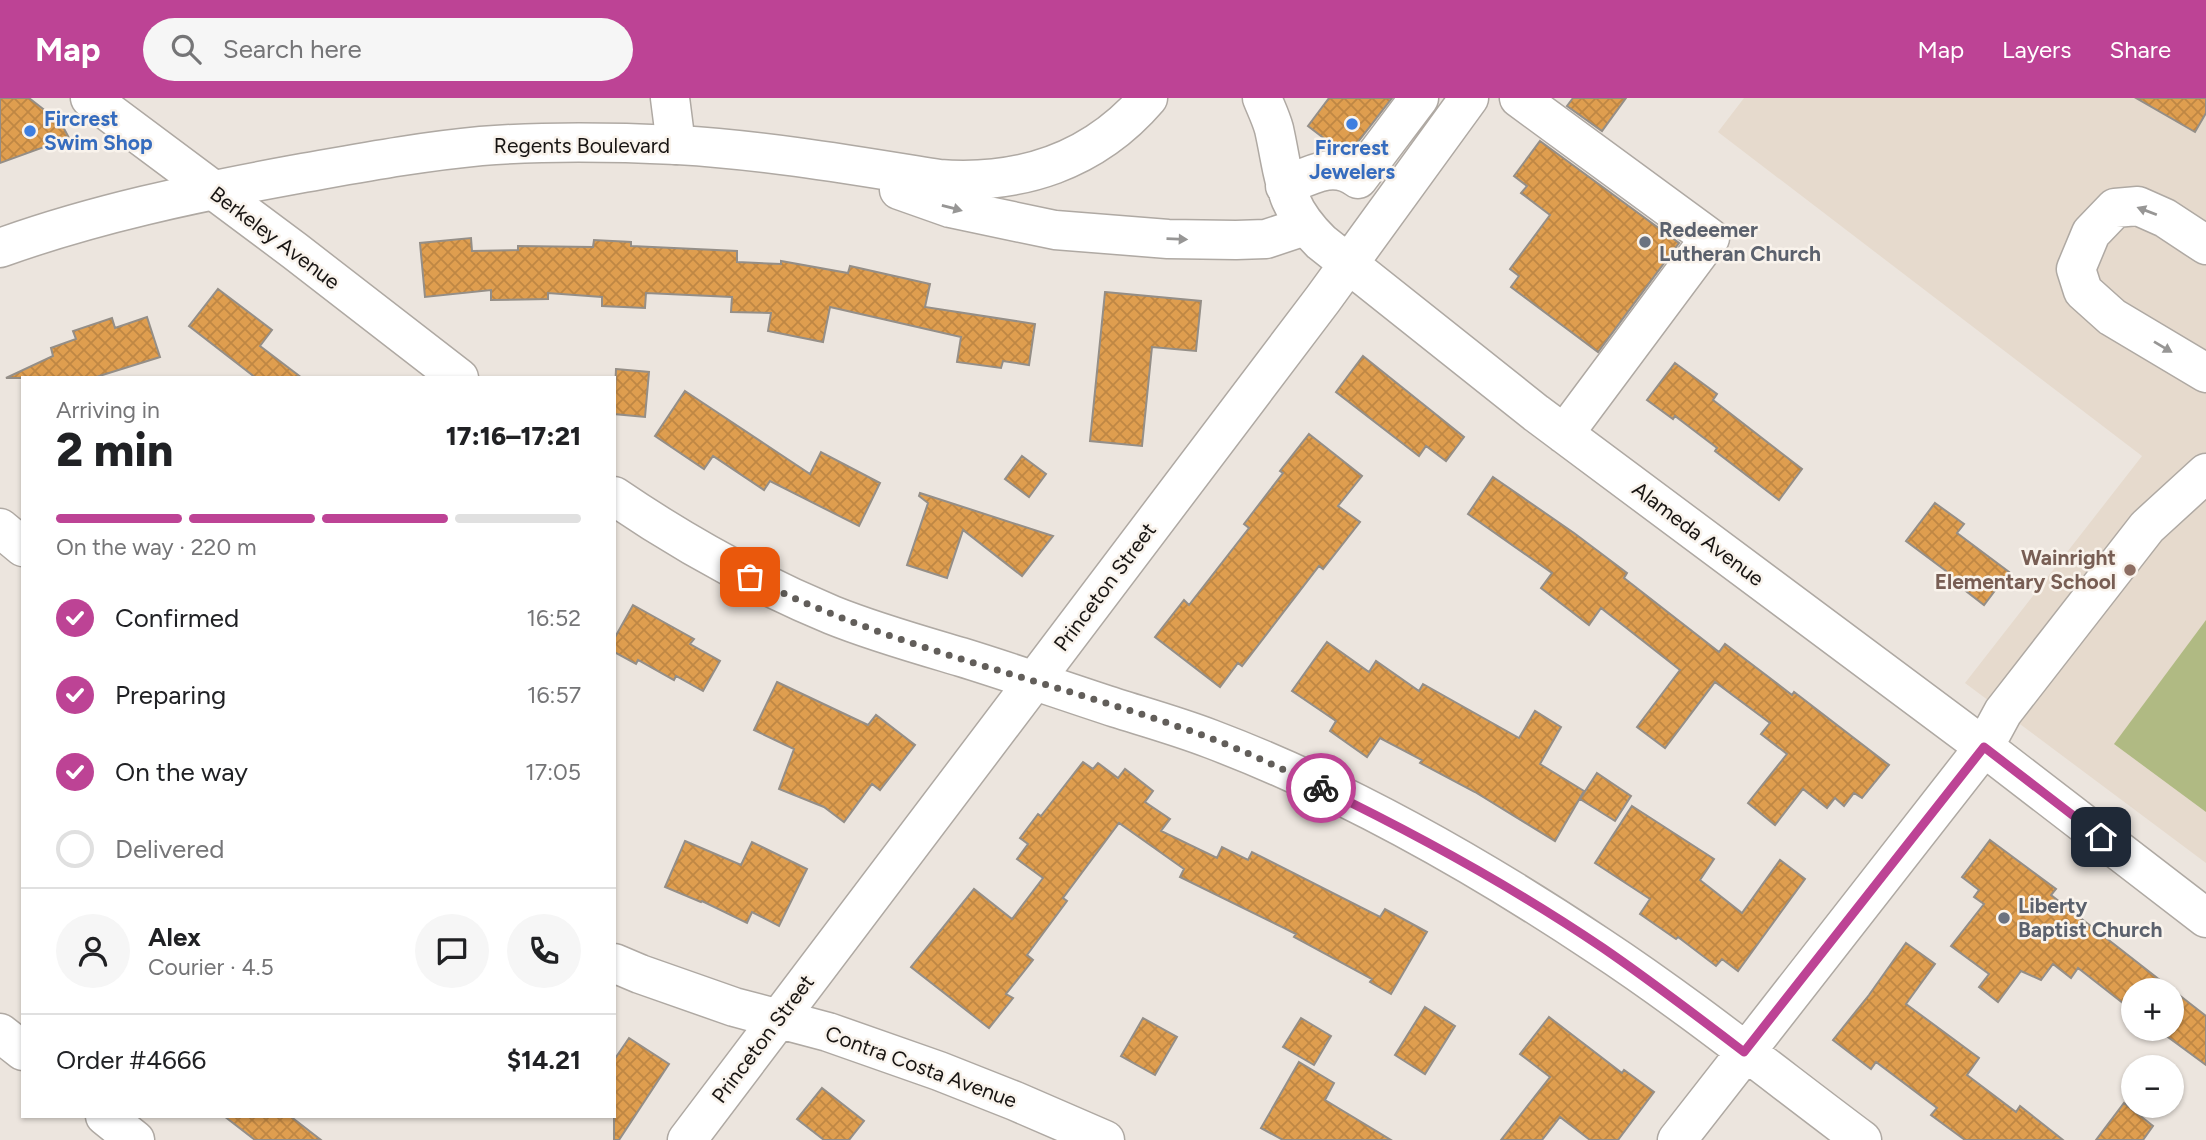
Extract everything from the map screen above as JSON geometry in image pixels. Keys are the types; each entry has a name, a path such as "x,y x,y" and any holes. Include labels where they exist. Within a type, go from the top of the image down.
{"street":[{"name":"Berkeley Avenue","path":"90,98 456,376"},
{"path":"670,98 676,145"},
{"name":"Regents Boulevard","path":"0,248 111,215 211,190 394,157 482,146 676,145 794,155 939,179 961,181 1012,176 1066,161 1092,148 1116,131 1148,98"},
{"name":"Alameda Avenue","path":"1262,98 1273,126 1285,186 1292,205 1304,226 1321,242 1564,435 1984,747 2206,918"},
{"path":"1285,186 1325,169 1349,172 1358,178 1419,98"},
{"name":"Princeton Street","path":"687,1140 1349,263 1469,98"},
{"path":"1519,98 1710,238 1564,435"},
{"path":"794,155 950,208 1055,230 1168,239 1236,240 1266,239 1304,226"},
{"path":"2206,245 2165,218 2138,206 2115,208 2091,233 2076,269 2083,291 2112,317 2206,373"},
{"path":"1676,1140 1984,747 2003,712 2147,527 2206,473"},
{"path":"616,497 710,556 833,615 898,639 1210,738 1372,812 1461,860 1580,933 1674,999 1862,1140"},
{"path":"0,528 21,545"},
{"name":"Contra Costa Avenue","path":"616,964 734,1007 828,1032 939,1071 1105,1140"},
{"path":"0,1033 21,1049"},
{"path":"108,1118 135,1140"}],"shaded area":[{"name":"Wainright Elementary School","path":"1744,98 2206,98 2206,863 1965,683 2142,456 1718,132"}],"green space":[{"path":"2206,620 2206,812 2114,744"}],"building":[{"path":"0,98 29,98 61,123 69,138 0,163"},
{"path":"1329,98 1392,98 1351,151 1338,149 1308,126"},
{"path":"1573,98 1626,98 1602,131 1567,106"},
{"path":"2136,98 2206,98 2206,113 2195,132"},
{"name":"Redeemer Lutheran Church","path":"1540,141 1679,243 1598,352 1511,287 1519,276 1510,269 1550,215 1521,193 1527,186 1514,176"},
{"path":"471,238 472,251 518,250 518,246 593,247 594,240 631,242 631,246 737,251 737,262 781,264 781,261 848,273 850,266 930,284 925,307 1035,324 1029,365 1003,361 1001,368 957,362 961,337 830,307 823,342 768,331 771,313 731,312 732,297 646,293 645,308 602,306 602,297 548,293 548,299 491,300 491,290 425,297 420,243"},
{"path":"218,289 272,330 260,346 299,376 253,376 189,326"},
{"path":"1105,292 1201,301 1196,351 1152,347 1142,446 1090,441"},
{"path":"147,317 160,357 99,376 6,378 53,356 51,348 76,339 73,331 112,318 115,328"},
{"path":"1363,356 1464,437 1446,461 1426,446 1419,456 1336,392"},
{"path":"1675,363 1717,394 1713,400 1802,469 1779,500 1675,416 1673,419 1647,400"},
{"path":"616,369 649,372 645,417 616,414"},
{"path":"685,391 810,474 821,452 880,483 859,526 770,481 764,490 713,456 704,469 655,436"},
{"path":"1309,434 1362,476 1338,506 1360,522 1323,569 1319,566 1242,666 1238,663 1220,687 1155,637 1184,600 1189,605 1249,528 1244,524"},
{"path":"1022,456 1046,474 1029,497 1005,479"},
{"path":"1493,477 1627,573 1624,578 1719,652 1725,644 1792,695 1794,692 1889,765 1862,798 1854,793 1844,806 1835,798 1827,808 1803,789 1775,825 1748,803 1787,754 1761,734 1770,723 1715,682 1665,748 1637,727 1680,670 1601,608 1589,625 1541,588 1552,573 1468,514"},
{"path":"920,493 1053,536 1022,576 963,530 947,578 907,565 928,503 919,496"},
{"path":"1935,503 1964,524 1957,533 2009,572 1984,605 1944,574 1946,571 1906,541"},
{"path":"633,605 694,639 690,644 720,661 703,691 676,676 674,680 638,660 636,664 616,653 616,635"},
{"path":"1327,642 1369,672 1376,661 1419,691 1423,684 1519,738 1535,711 1561,727 1540,764 1584,791 1555,841 1475,792 1420,763 1422,760 1380,738 1367,757 1330,731 1336,721 1292,691"},
{"path":"777,682 868,725 876,715 915,745 880,790 872,784 844,822 824,807 779,789 794,749 754,730"},
{"path":"1083,762 1093,769 1098,763 1118,778 1125,769 1153,791 1145,802 1170,819 1161,831 1217,858 1222,847 1248,860 1252,852 1380,917 1385,909 1427,932 1391,994 1370,982 1372,979 1294,937 1296,934 1180,877 1184,869 1119,823 1063,898 1067,901 1027,955 1033,960 1006,994 1013,998 989,1028 911,967 974,889 1012,919 1043,878 1017,859 1028,844 1020,838 1038,814 1041,816"},
{"path":"1597,773 1631,796 1615,821 1580,799"},
{"path":"1632,806 1714,859 1700,880 1742,913 1780,860 1805,879 1738,971 1722,959 1716,966 1678,937 1676,939 1640,914 1650,899 1595,863"},
{"path":"1990,840 2056,889 2051,895 2157,978 2121,978 2121,1002 2078,968 2071,978 2053,964 2041,980 2021,971 1998,1002 1979,987 1989,974 1951,946 1984,904 1974,897 1979,890 1962,877"},
{"path":"685,841 741,865 752,842 807,869 779,926 752,912 747,923 665,887"},
{"path":"1906,943 1935,964 1906,1004 1979,1058 1967,1075 2016,1112 2020,1106 2063,1140 1965,1140 1931,1115 1937,1108 1876,1062 1871,1069 1833,1040"},
{"path":"2184,999 2206,1016 2206,1065 2173,1041 2184,1041"},
{"path":"1425,1007 1455,1026 1425,1074 1395,1055"},
{"path":"1549,1017 1622,1073 1624,1070 1654,1092 1618,1140 1590,1140 1560,1117 1542,1140 1501,1140 1550,1077 1520,1054"},
{"path":"1143,1018 1177,1037 1155,1075 1121,1056"},
{"path":"1301,1018 1331,1036 1314,1065 1283,1047"},
{"path":"629,1038 669,1064 619,1140 614,1140 616,1057"},
{"path":"1299,1062 1334,1083 1325,1100 1391,1140 1283,1140 1261,1128"},
{"path":"822,1088 864,1121 849,1140 824,1140 797,1119"},
{"path":"2121,1107 2121,1118 2143,1118 2153,1126 2143,1140 2096,1140"},
{"path":"227,1118 293,1118 321,1140 255,1140"}],"way so far":[{"path":"750,577 833,615 898,639 1210,738 1321,788"}],"place":[{"name":"Fircrest Jewelers","path":"1352,124"},
{"name":"Fircrest Swim Shop","path":"30,131"},
{"name":"Redeemer Lutheran Church","path":"1645,242"},
{"name":"Wainright Elementary School","path":"2130,570"},
{"name":"Liberty Baptist Church","path":"2004,918"}],"route":[{"path":"1321,788 1450,854 1527,899 1601,947 1744,1052 1984,747 2101,837"}]}
